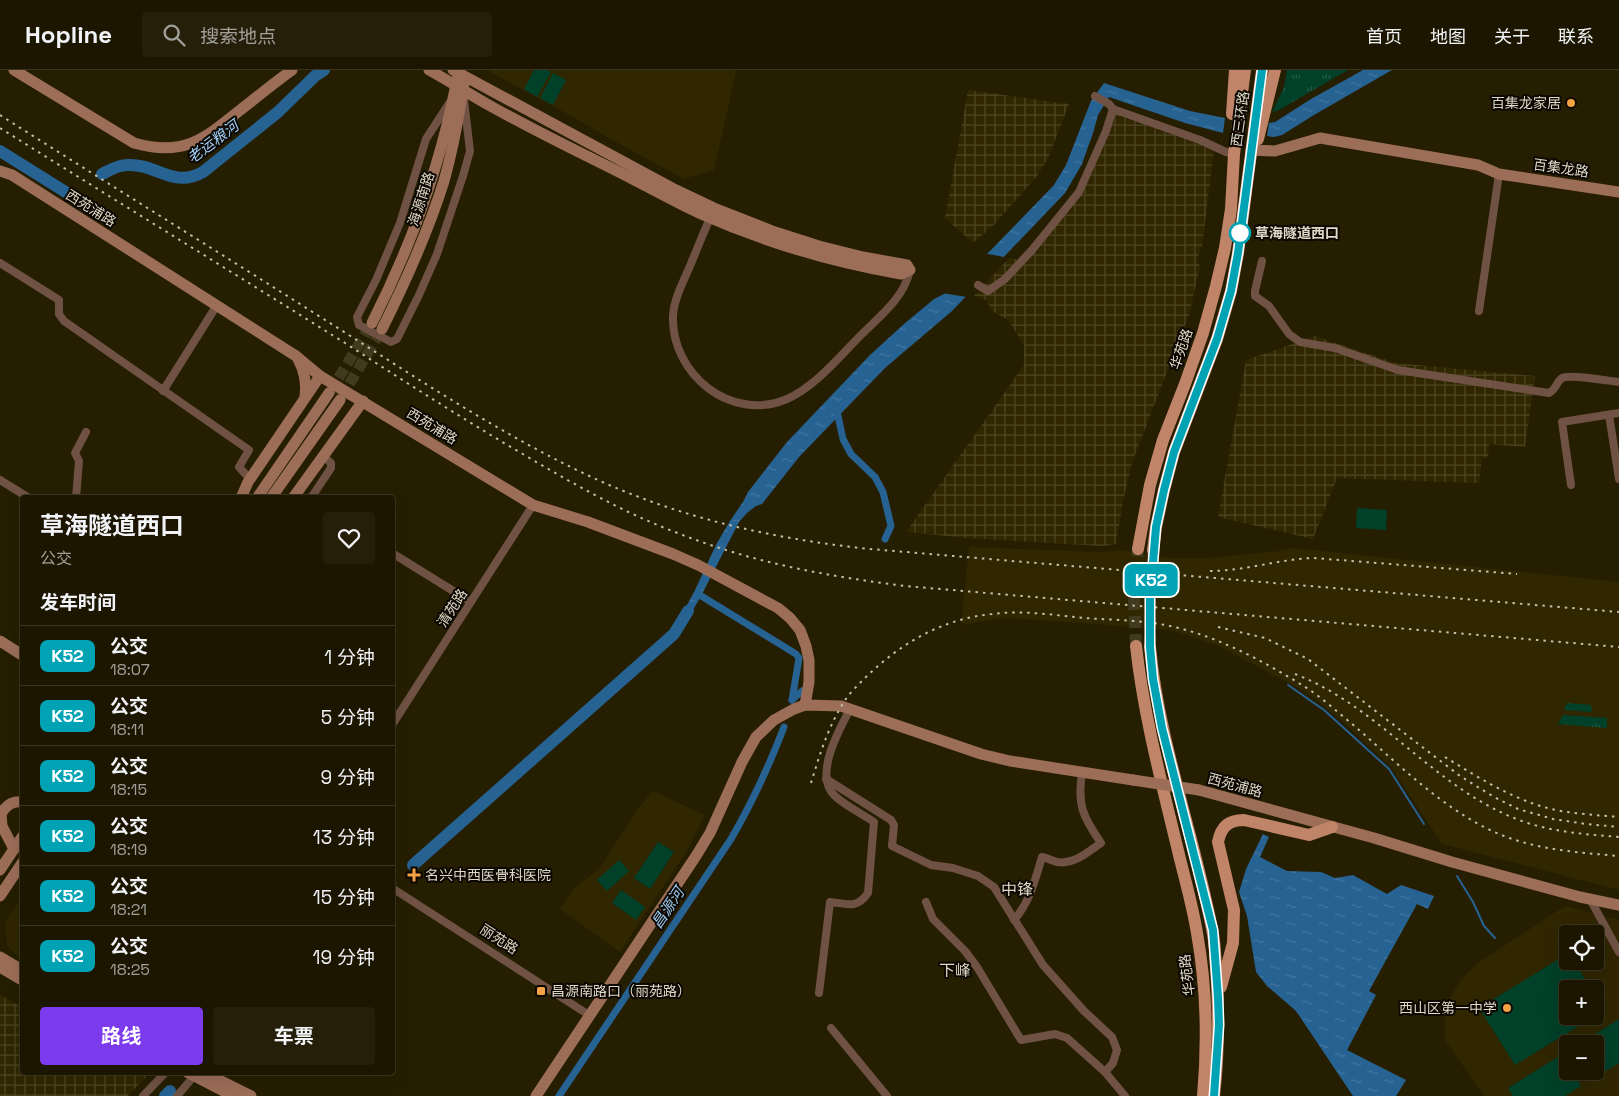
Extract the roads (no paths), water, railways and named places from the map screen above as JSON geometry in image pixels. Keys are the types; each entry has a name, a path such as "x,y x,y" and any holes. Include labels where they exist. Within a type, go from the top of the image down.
{"main road":[{"path":"1234,154 1232,129 1235,70"},
{"name":"西三环路","path":"1234,154 1245,70"},
{"name":"西三环路","path":"1253,150 1262,70"},
{"path":"1153,550 1164,490 1174,452 1217,339 1231,291 1238,253 1248,173 1253,150 1261,133 1275,70"},
{"name":"华苑路","path":"1138,549 1150,485 1163,440 1185,384 1216,286 1225,248 1231,209 1234,154"},
{"name":"华苑路","path":"1136,646 1148,728 1197,932 1206,1012 1207,1038 1204,1096"},
{"name":"华苑路","path":"1150,647 1153,679 1162,728 1213,930 1219,1038 1214,1096"},
{"path":"1218,997 1234,931 1234,910 1218,842 1220,831 1226,824 1234,820 1244,820 1309,835 1332,827"}],"street":[{"path":"14,70 134,143 148,147 164,148 180,147 208,136 292,70"},
{"path":"429,70 460,76 561,144 712,213 765,240 836,261 901,274 910,270"},
{"path":"453,99 426,139 400,223 376,280 357,317 359,325 391,342 397,339 428,274 447,227 470,151 460,76"},
{"name":"海源南路","path":"460,76 452,147 433,213 413,265 377,326 424,205 460,76"},
{"path":"1095,96 1111,106 1234,154"},
{"path":"978,285 988,291 1005,279 1032,250 1079,192 1106,131 1111,106"},
{"name":"百集龙路","path":"1253,150 1275,151 1320,138 1478,165 1499,174 1619,192"},
{"name":"西苑浦路","path":"0,171 12,175 217,305 296,356 320,376 533,505 588,522 673,554 778,608 800,630 806,646 809,660 805,705 846,707 981,754 1010,761 1199,790 1452,862 1619,905"},
{"path":"1479,310 1499,174"},
{"path":"712,213 677,297 673,315 674,332 678,348 693,376 710,390 733,401 750,404 775,403 803,390 827,369 894,302 907,283 910,270"},
{"path":"1262,261 1255,291 1256,296 1269,306 1289,334 1300,342 1335,348 1398,370 1549,393 1554,390 1561,379 1569,376 1619,382"},
{"path":"0,263 59,300 59,314 64,321 249,450 239,467 250,479"},
{"path":"163,391 217,305"},
{"path":"296,356 305,374 305,397"},
{"path":"242,495 250,479 320,376"},
{"path":"259,495 330,393"},
{"path":"273,495 340,400"},
{"path":"295,495 363,401"},
{"path":"1571,485 1562,422 1619,413"},
{"path":"1609,415 1619,478"},
{"path":"76,495 79,462 75,453 86,432"},
{"path":"313,495 331,468 331,463 323,456"},
{"path":"0,480 24,495"},
{"name":"清苑路","path":"395,720 533,505"},
{"path":"395,555 471,602"},
{"path":"0,641 20,655"},
{"path":"536,1096 696,856 710,832 742,762 756,737 774,720 805,705"},
{"path":"819,993 830,902 856,904 862,901 868,893 874,822 834,795 826,779 825,769 842,724 846,707"},
{"path":"1014,920 1023,910 1032,894 1042,857 1056,862 1068,862 1078,859 1101,844 1086,823 1080,802 1082,773"},
{"path":"826,779 891,820 894,825 892,846 931,865 953,868 978,876 994,887 1043,965 1084,1011 1112,1037 1117,1050 1113,1063 1105,1072"},
{"path":"14,849 1,822 1,814 2,808 11,803 20,802"},
{"path":"0,870 20,840"},
{"path":"0,896 20,866"},
{"name":"丽苑路","path":"396,890 589,1015"},
{"path":"1590,899 1619,952"},
{"path":"926,902 932,919 965,951 977,967 1021,1040 1055,1034 1067,1038 1105,1072 1125,1096"},
{"path":"0,957 20,969"},
{"path":"0,967 20,979"},
{"path":"831,1028 887,1096"},
{"path":"143,1096 163,1075"},
{"path":"177,1096 195,1075"},
{"path":"200,1075 233,1096"},
{"path":"202,1075 251,1096"}],"water":[{"path":"1363,70 1392,70 1282,135 1267,136 1269,123 1275,122"},
{"path":"1104,83 1190,111 1225,118 1223,133 1185,123 1109,97 1098,115 1082,164 1065,193 952,311 885,368 799,457 762,504 747,513 739,522 700,598 682,628 676,625 730,521 748,492 787,442 870,355 934,299 946,293 1054,185 1066,165 1091,101"},
{"path":"1263,834 1269,837 1260,857 1287,871 1321,872 1335,878 1353,875 1387,894 1401,885 1434,896 1428,909 1417,904 1369,991 1376,995 1347,1050 1406,1080 1396,1096 1353,1096 1296,1011 1267,986 1256,972 1247,916 1239,892 1246,869"}],"waterway":[{"name":"老运粮河","path":"102,174 124,165 137,165 173,177 183,178 203,172 278,112 315,76 324,70"},
{"name":"老运粮河","path":"0,151 80,201"},
{"path":"836,407 843,439 851,454 875,477 883,492 891,526 885,539"},
{"name":"昌源河","path":"698,594 796,654 799,658 792,700"},
{"path":"413,865 674,634 688,611"},
{"path":"1288,685 1324,710 1389,769 1424,824"},
{"path":"792,700 802,691"},
{"name":"昌源河","path":"559,1096 731,839 760,784 784,727"},
{"path":"1457,876 1473,902 1484,926 1495,938"},
{"path":"165,1096 170,1091"}],"tunnel":[{"path":"330,392 372,323"},
{"path":"341,398 382,329"},
{"path":"1136,646 1134,597 1138,549"},
{"path":"1150,647 1150,598 1153,550"}],"railway":[{"path":"0,115 484,420 585,474 619,489 689,514 760,532 833,545 870,549 1619,612"},
{"path":"0,128 550,470 638,517 731,552 788,567 846,578 905,586 1619,647"},
{"path":"1210,571 1314,558 1517,574"},
{"path":"811,783 827,734 852,691 893,654 908,643 939,627 974,617 1003,613 1038,613 1138,621 1187,630 1222,642 1255,658 1308,689 1351,723 1431,792 1466,817 1484,827 1533,845 1567,851 1619,856"},
{"path":"1218,627 1265,638 1308,659 1460,776 1518,809 1553,819 1619,827"},
{"path":"1295,674 1325,688 1353,705 1457,786 1484,804 1527,823 1566,832 1619,837"},
{"path":"1445,757 1496,787 1537,805 1568,812 1619,817"}],"place":[{"name":"百集龙家居","path":"1571,103"},
{"name":"草海隧道西口","path":"1240,233"},
{"name":"名兴中西医骨科医院","path":"414,875"},
{"name":"昌源南路口（丽苑路）","path":"541,991"},
{"name":"西山区第一中学","path":"1507,1008"}],"district":[{"name":"中锋","path":"1017,889"},
{"name":"下峰","path":"955,970"}]}
